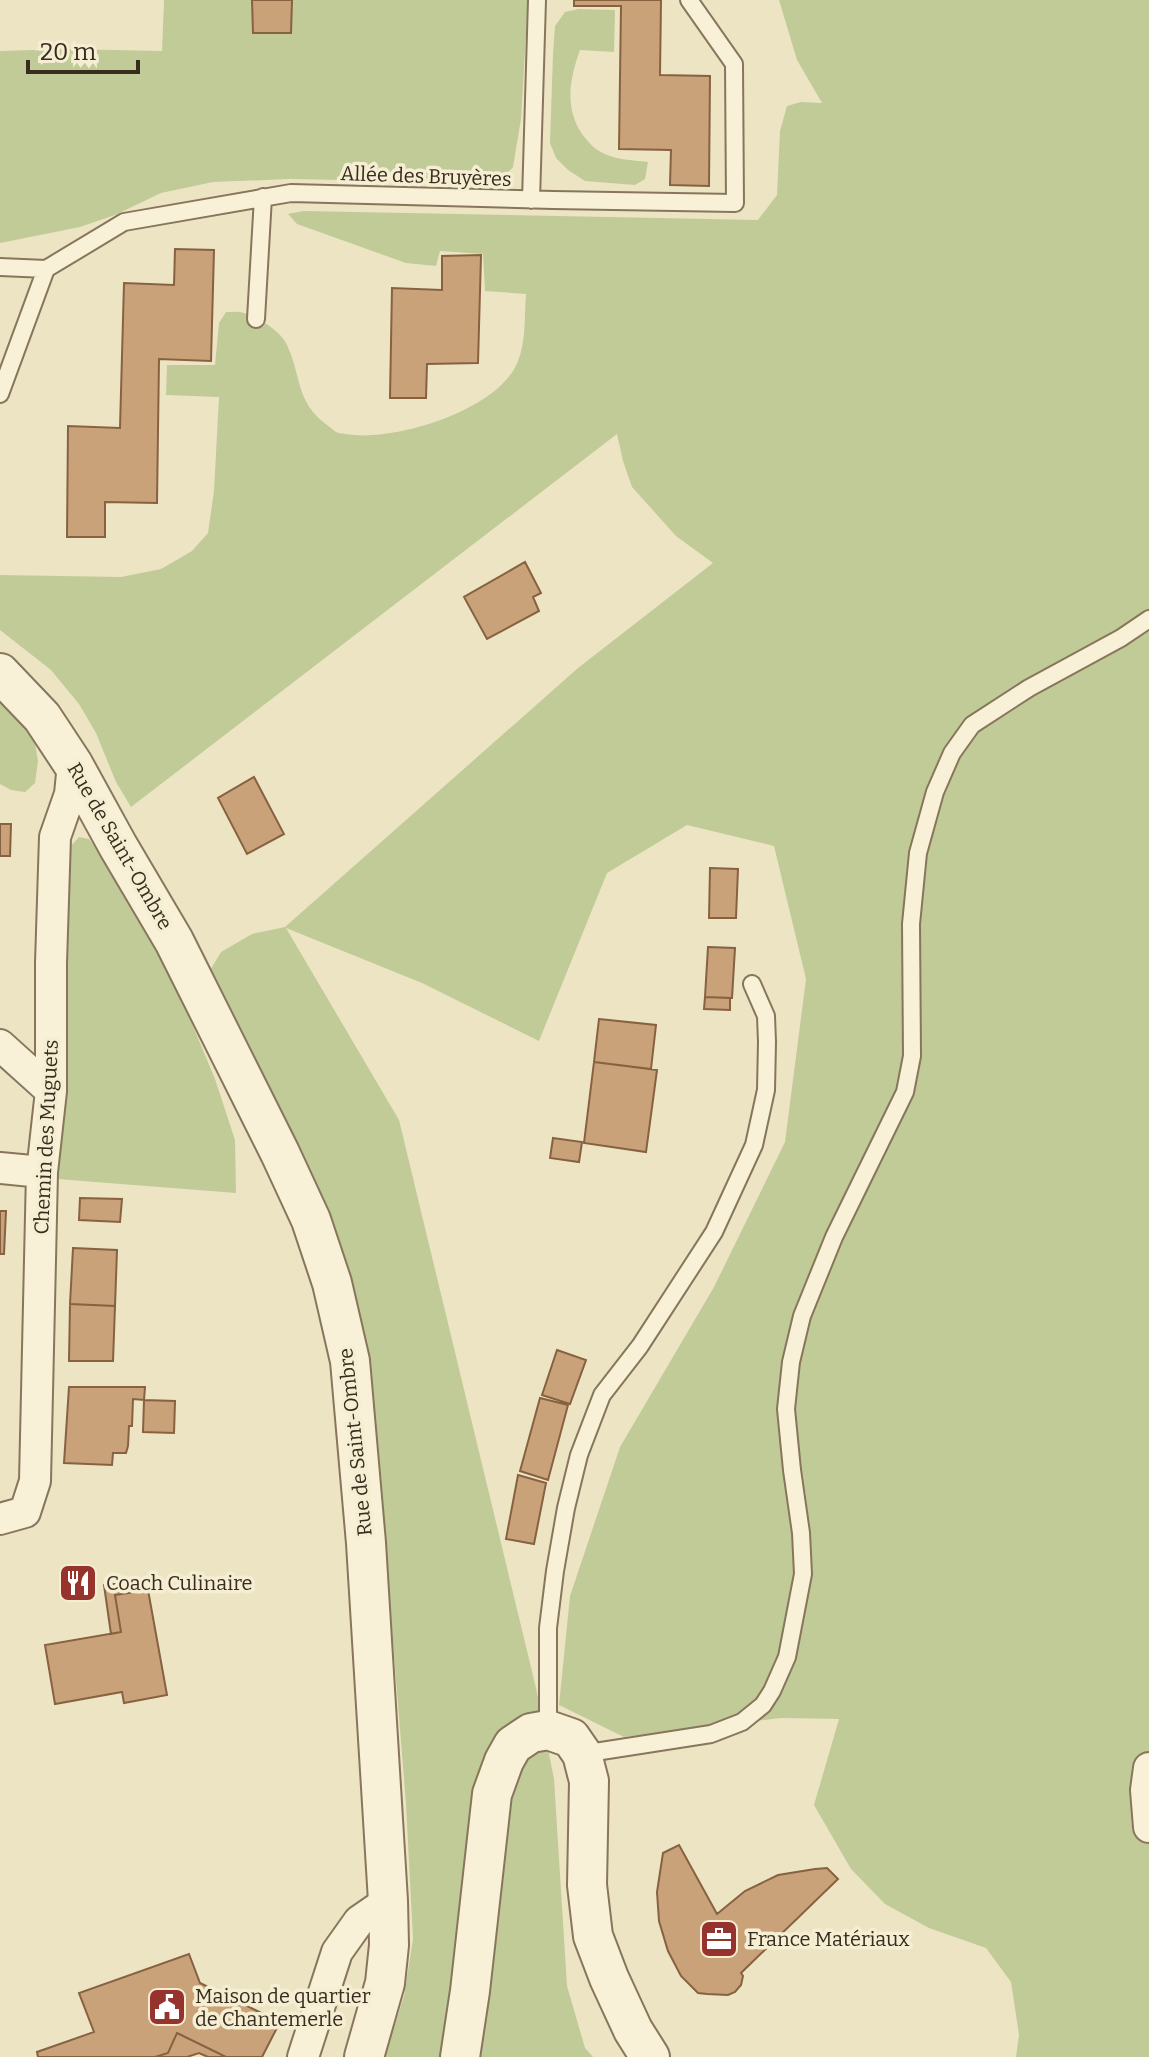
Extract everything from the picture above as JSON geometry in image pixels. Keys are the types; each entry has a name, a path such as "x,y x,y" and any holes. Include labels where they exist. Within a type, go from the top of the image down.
{"street":[{"name":"Rue de Saint-Ombre","path":"0,673 42,717 73,764 174,941 311,1220 332,1283 350,1361 366,1543 388,1901 389,1945 385,1983 364,2057"},
{"name":"Chemin des Muguets","path":"12,1516 35,1481 42,1172 51,1091 55,837 70,794 73,764"},
{"path":"0,1045 51,1091"},
{"path":"0,1168 42,1172"},
{"path":"460,2057 492,1794 513,1745 531,1733 548,1730 571,1738 582,1754 589,1781 587,1885 593,1936 627,2017 650,2057"},
{"path":"1149,1768 1146,1790 1149,1827"},
{"path":"303,2057 337,1952 359,1921 388,1901"}],"lane":[{"path":"531,200 537,0"},
{"name":"Allée des Bruyères","path":"46,269 124,222 291,193 735,203 734,64 689,0"},
{"path":"256,319 263,197"},
{"path":"0,267 46,269 0,394"},
{"path":"582,1754 711,1734 742,1722 763,1705 772,1691 787,1657 803,1574 786,1409 791,1362 802,1316 834,1237 905,1092 912,1056 912,910 918,853 935,792 952,753 972,725 1029,688 1121,638 1149,619"},
{"path":"548,1730 548,1628 566,1508 579,1455 602,1395 640,1346 714,1232 754,1145 766,1090 766,1016 752,984"}],"green space":[{"path":"164,0 528,0 521,119 513,167 499,183 290,179 213,182 161,193 115,215 80,227 0,243 0,51 162,51"},
{"path":"779,0 1149,0 1149,2057 1016,2057 1019,2035 1011,1982 986,1948 929,1928 885,1904 851,1869 814,1805 839,1719 781,1718 624,1737 559,1705 570,1596 620,1447 714,1287 785,1142 806,979 774,846 687,825 607,873 539,1041 422,983 286,928 399,1120 536,1688 554,1779 567,1986 585,2048 593,2057 378,2057 393,2031 404,1996 413,1939 406,1804 384,1531 365,1347 203,982 221,952 252,934 285,927 578,668 713,563 676,536 632,487 617,434 131,807 79,704 51,670 0,630 0,575 121,577 161,569 192,551 208,533 214,491 219,397 166,395 167,365 215,365 219,323 226,312 250,315 280,335 292,357 309,407 340,433 373,435 441,420 484,399 501,386 513,371 523,344 526,294 485,291 483,254 440,251 436,266 406,263 297,224 288,214 303,211 758,220 777,195 780,131 787,106 801,102 822,103 797,60"},
{"path":"578,9 615,10 614,52 580,50 570,92 576,124 590,143 605,154 648,162 645,179 635,185 585,181 556,158 550,143 555,26 565,12"},
{"path":"0,701 34,738 38,761 35,783 25,792 0,784"},
{"path":"79,837 89,839 107,860 168,966 215,1079 235,1140 236,1193 57,1179 64,877 70,847"}],"building":[{"path":"252,0 292,0 291,33 253,33"},
{"path":"574,0 661,0 660,75 710,76 709,186 670,185 671,150 619,149 621,6 574,6"},
{"path":"175,249 214,250 211,361 159,359 157,503 105,502 105,537 67,537 68,426 120,428 124,283 174,285"},
{"path":"481,255 478,363 427,364 426,398 390,398 392,288 442,290 442,256"},
{"path":"525,562 541,593 533,597 539,611 487,639 464,597"},
{"path":"254,777 284,834 247,854 218,798"},
{"path":"0,824 11,824 10,856 0,856"},
{"path":"710,868 738,869 736,918 709,918"},
{"path":"708,947 735,948 732,998 705,997"},
{"path":"705,997 730,998 730,1010 704,1009"},
{"path":"599,1019 656,1025 651,1069 594,1062"},
{"path":"594,1062 657,1070 646,1152 584,1143"},
{"path":"553,1138 582,1142 579,1162 550,1158"},
{"path":"80,1198 122,1199 120,1222 79,1220"},
{"path":"0,1211 6,1211 4,1254 0,1254"},
{"path":"73,1248 117,1250 115,1306 70,1304"},
{"path":"70,1304 115,1306 113,1361 69,1361"},
{"path":"557,1350 586,1360 570,1404 542,1395"},
{"path":"69,1387 145,1387 144,1400 133,1399 132,1426 129,1426 126,1453 113,1453 112,1465 64,1463"},
{"path":"540,1398 568,1405 548,1480 520,1471"},
{"path":"144,1400 175,1401 174,1433 143,1432"},
{"path":"518,1475 546,1483 534,1544 506,1539"},
{"path":"146,1580 148,1590 115,1595 121,1632 111,1634 104,1585"},
{"path":"148,1590 167,1695 124,1703 122,1692 55,1704 45,1645 121,1632 115,1595"},
{"path":"679,1845 717,1914 745,1891 778,1875 827,1868 838,1879 741,1973 741,1985 735,1992 728,1995 698,1993 681,1976 668,1951 659,1921 657,1892 663,1853"},
{"name":"Maison de quartier de Chantemerle","path":"189,1954 200,1983 280,2022 262,2057 226,2057 177,2033 168,2053 155,2057 38,2057 37,2052 94,2032 79,1993"},
{"path":"177,2033 226,2057 208,2057 199,2053 187,2057 155,2057 168,2053"}],"place":[{"name":"Coach Culinaire","path":"78,1583"},
{"name":"France Matériaux","path":"719,1939"},
{"name":"Maison de quartier de Chantemerle","path":"167,2007"}]}
